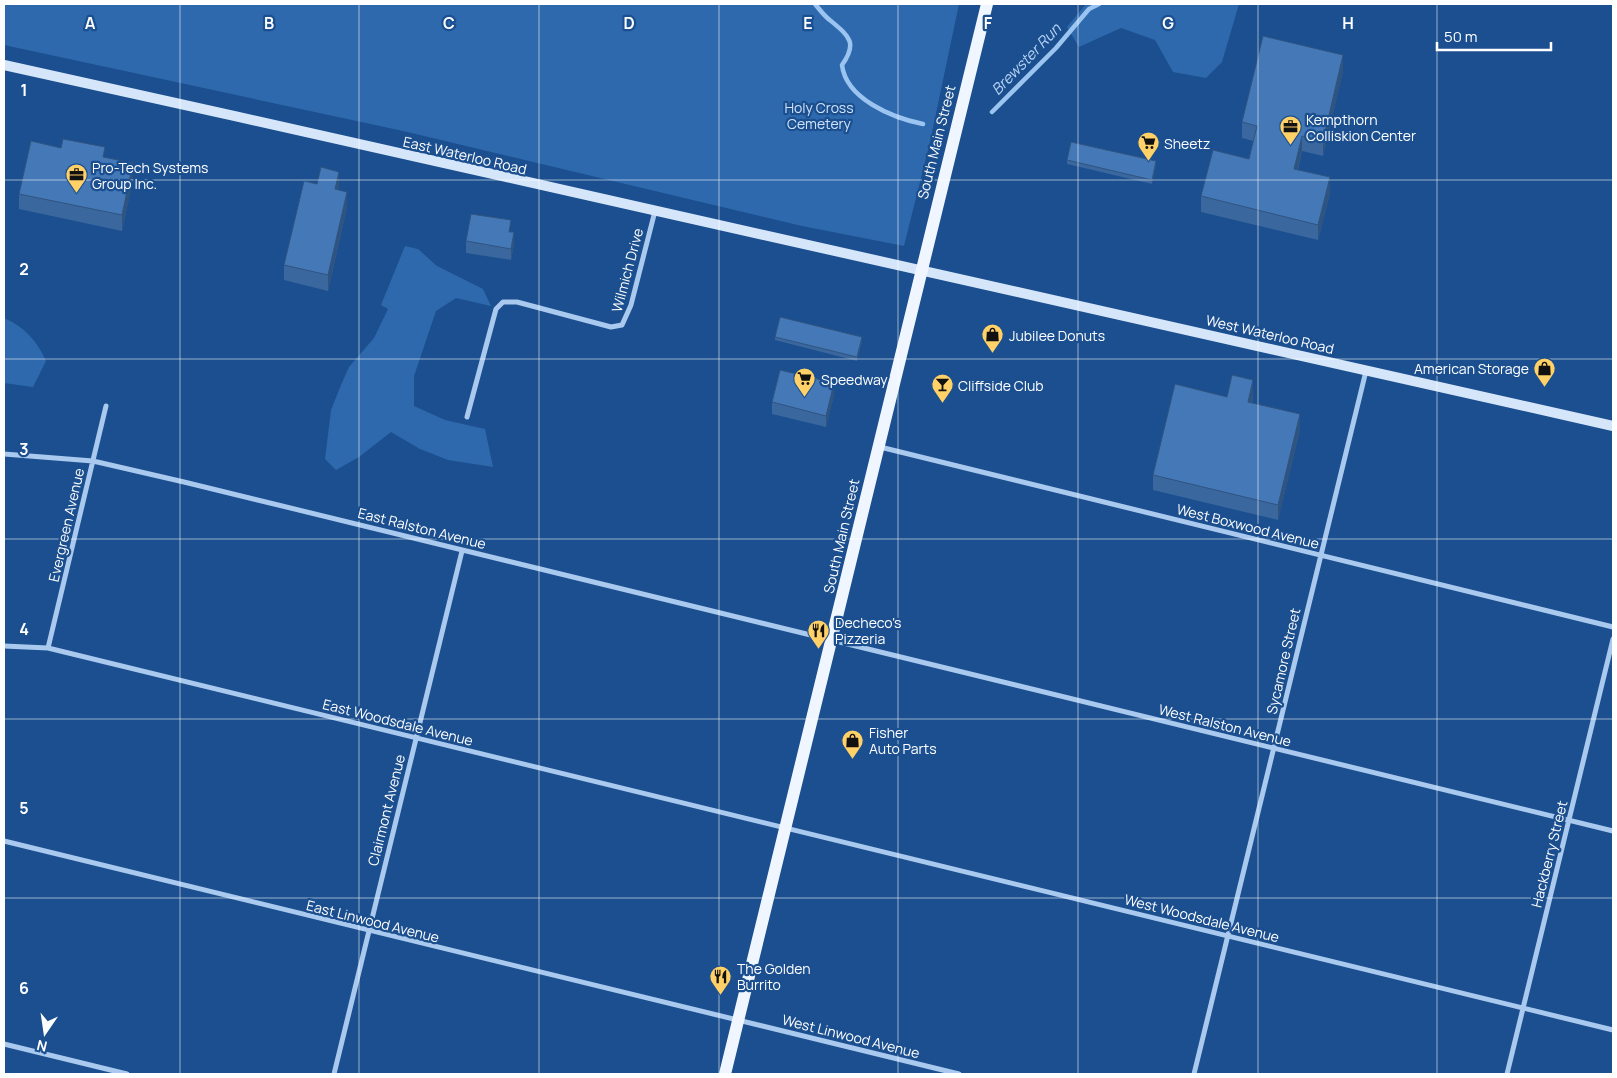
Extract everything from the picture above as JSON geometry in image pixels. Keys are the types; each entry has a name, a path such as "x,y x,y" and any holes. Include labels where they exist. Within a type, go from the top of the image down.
{"main road":[{"name":"South Main Street","path":"725,1074 877,446 987,4"},
{"name":"East Waterloo Road","path":"4,65 921,268"},
{"name":"West Waterloo Road","path":"921,268 1613,426"}],"street":[{"name":"Wilmich Drive","path":"467,417 496,309 502,302 517,302 611,327 622,325 626,320 656,210"},
{"name":"Sycamore Street","path":"1194,1074 1366,370"},
{"name":"Evergreen Avenue","path":"48,648 106,406"},
{"name":"West Boxwood Avenue","path":"877,446 1613,627"},
{"name":"East Ralston Avenue","path":"4,454 93,461 831,640"},
{"name":"Clairmont Avenue","path":"334,1074 462,550"},
{"name":"Hackberry Street","path":"1507,1074 1613,639"},
{"name":"West Ralston Avenue","path":"831,640 1613,831"},
{"name":"East Woodsdale Avenue","path":"4,646 48,648 785,828"},
{"name":"West Woodsdale Avenue","path":"785,828 1613,1030"},
{"name":"East Linwood Avenue","path":"4,841 738,1020"},
{"name":"West Linwood Avenue","path":"738,1020 959,1074"},
{"path":"4,1044 127,1074"}],"green space":[{"name":"Holy Cross Cemetery","path":"4,4 959,4 930,142 904,246 802,226 403,131 4,45"},
{"path":"1086,4 1239,4 1222,62 1206,78 1173,72 1155,40 1121,28 1079,47 1067,27"},
{"path":"405,246 418,249 437,266 483,289 491,306 456,298 436,311 414,376 414,406 445,420 485,429 493,467 448,460 420,449 391,432 359,457 336,470 325,459 331,410 349,367 374,338 388,309 381,305"},
{"path":"4,318 30,335 46,361 33,387 4,383"}],"building":[{"name":"Kempthorn Colliskion Center","path":"1263,36 1343,55 1323,141 1302,136 1294,169 1330,177 1318,225 1201,196 1213,150 1249,159 1257,126 1242,122"},
{"name":"Pro-Tech Systems Group Inc.","path":"63,139 105,147 103,157 133,163 122,215 19,194 31,141 61,148"},
{"path":"1071,142 1156,161 1152,180 1067,160"},
{"path":"321,167 339,172 335,189 347,192 328,275 284,265 304,181 317,184"},
{"path":"471,214 511,220 509,232 514,232 511,249 466,241"},
{"path":"780,317 862,337 857,357 775,337"},
{"path":"780,370 834,383 826,416 772,402"},
{"path":"1232,375 1253,380 1248,402 1300,414 1278,505 1153,475 1175,384 1227,397"}],"waterway":[{"name":"Brewster Run","path":"815,4 827,18 843,31 849,40 850,51 842,65 845,77 852,88 861,97 885,112 923,124"},
{"name":"Brewster Run","path":"992,112 1056,48 1089,9 1099,4"}],"place":[{"name":"Kempthorn Colliskion Center","path":"1290,146"},
{"name":"Sheetz","path":"1148,162"},
{"name":"Pro-Tech Systems Group Inc.","path":"76,194"},
{"name":"Jubilee Donuts","path":"993,354"},
{"name":"American Storage","path":"1545,387"},
{"name":"Speedway","path":"805,398"},
{"name":"Cliffside Club","path":"942,404"},
{"name":"Decheco's Pizzeria","path":"819,649"},
{"name":"Fisher Auto Parts","path":"853,759"},
{"name":"The Golden Burrito","path":"721,995"}]}
